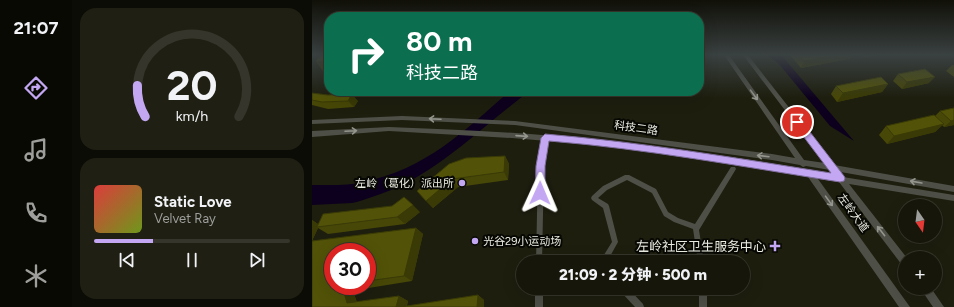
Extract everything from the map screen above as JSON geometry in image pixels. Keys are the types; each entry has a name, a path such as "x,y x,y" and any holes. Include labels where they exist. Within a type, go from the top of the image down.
{"street":[{"name":"左岭大道","path":"736,69 905,307"},
{"name":"左岭大道","path":"756,69 898,253"},
{"name":"科技二路","path":"312,122 402,118 522,124 802,162 954,189"},
{"name":"科技二路","path":"312,134 389,129 594,142 670,151 954,198"},
{"path":"539,255 540,166 545,138"},
{"path":"700,255 697,228 733,169"},
{"path":"607,255 615,242 606,206 594,198 605,188 627,177 654,191 666,214 676,220 697,228"},
{"path":"539,295 539,307"},
{"path":"629,295 640,307"},
{"path":"703,295 703,307"},
{"path":"930,295 939,307"}],"shaded area":[{"path":"783,69 793,69 854,141 830,126"},
{"path":"504,96 523,96 456,151 416,178 395,189 352,203 312,205 312,185 338,185 364,182 407,168 443,147"}],"building":[{"path":"925,69 935,77 907,82 898,74"},
{"path":"881,77 888,84 843,93 836,86"},
{"path":"312,93 324,94 324,96 351,96 348,101 322,102 312,100"},
{"path":"954,108 954,120 951,121 940,111"},
{"path":"934,115 944,124 894,136 886,126"},
{"path":"505,156 504,172 452,179 426,201 417,191 449,164 466,158"},
{"path":"404,197 413,205 397,217 317,227 323,214 392,206"},
{"path":"416,228 404,276 376,280 376,243 324,243 324,295 345,295 347,303 399,296 396,307 312,307 312,241"},
{"path":"478,295 477,307 400,307"}],"place":[{"name":"左岭（葛化）派出所","path":"462,183"},
{"name":"光谷29小运动场","path":"475,241"},
{"name":"左岭社区卫生服务中心","path":"775,246"}],"route":[{"path":"540,193 540,166 545,138 670,151 840,178 797,122"}]}
